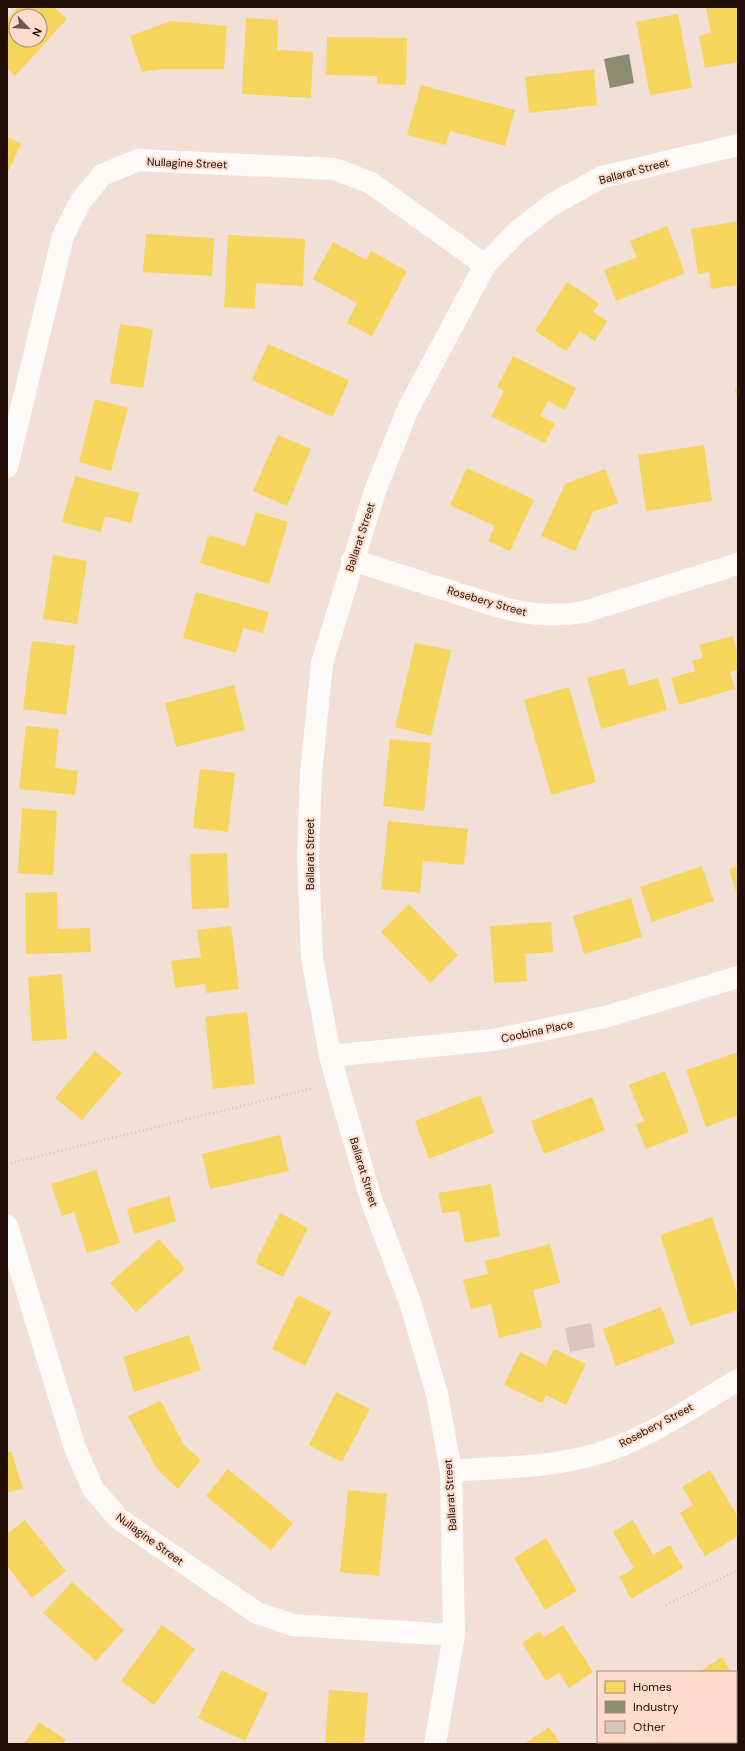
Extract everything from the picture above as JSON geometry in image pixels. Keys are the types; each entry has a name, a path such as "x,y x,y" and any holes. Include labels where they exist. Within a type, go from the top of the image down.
{"street":[{"name":"Ballarat Street","path":"435,1744 454,1635 451,1471 437,1394 410,1302 371,1199 330,1056 312,958 308,857 311,773 322,663 374,491 408,409 485,265 517,232 551,205 602,177 738,145"},
{"name":"Nullagine Street","path":"7,467 63,236 80,202 102,175 138,160 335,169 371,183 485,265"},
{"name":"Rosebery Street","path":"352,560 520,613 542,615 563,615 584,612 738,564"},
{"name":"Coobina Place","path":"330,1056 493,1040 605,1017 738,977"},
{"name":"Nullagine Street","path":"7,1226 75,1448 93,1489 119,1519 257,1613 293,1625 454,1635"},
{"name":"Rosebery Street","path":"451,1471 552,1464 593,1455 632,1441 738,1380"}],"path":[{"path":"7,1164 338,1082"},
{"path":"666,1605 738,1570"}],"building: Homes":[{"path":"54,7 67,19 48,40 48,8 17,8"},
{"path":"706,7 738,7 738,62 705,68 699,36 711,33"},
{"path":"678,14 692,88 650,95 636,22"},
{"path":"246,18 278,20 277,50 313,52 311,98 242,94"},
{"path":"8,19 8,48 41,48 15,76 7,68"},
{"path":"171,21 227,26 224,69 161,69 142,72 130,36"},
{"path":"327,37 407,38 406,85 377,84 377,76 326,75"},
{"path":"594,69 597,105 529,113 525,77"},
{"path":"421,85 515,110 505,146 450,131 446,145 407,135"},
{"path":"7,137 21,144 7,174"},
{"path":"738,221 738,285 711,289 709,272 698,274 691,229"},
{"path":"667,226 685,273 616,301 604,270 637,257 630,241"},
{"path":"146,234 214,238 212,276 143,272"},
{"path":"228,235 305,239 303,286 256,283 255,309 224,307"},
{"path":"333,242 366,260 371,251 407,271 372,336 347,323 357,303 313,279"},
{"path":"567,282 599,303 593,312 607,321 595,341 580,331 566,351 535,331"},
{"path":"120,324 153,329 143,388 110,383"},
{"path":"268,344 349,380 333,417 252,380"},
{"path":"513,356 576,388 565,410 548,401 540,416 555,423 545,443 491,416 504,391 497,387"},
{"path":"738,388 738,400 734,389"},
{"path":"95,399 128,408 111,471 79,462"},
{"path":"278,435 311,449 287,506 253,491"},
{"path":"704,445 712,501 646,511 638,455"},
{"path":"467,468 534,500 510,551 488,541 495,526 450,505"},
{"path":"605,469 618,503 593,512 575,551 541,536 565,484"},
{"path":"75,476 139,493 131,523 105,516 101,532 62,522"},
{"path":"256,512 288,522 269,584 200,563 209,535 245,546"},
{"path":"53,555 87,561 77,624 43,619"},
{"path":"196,592 269,612 263,633 243,628 236,653 183,638"},
{"path":"733,636 738,655 738,670 730,672 735,689 679,705 671,678 695,671 692,661 703,658 699,645"},
{"path":"32,641 75,646 66,715 23,709"},
{"path":"415,643 451,650 431,736 395,727"},
{"path":"624,668 629,686 658,678 667,710 601,729 587,678"},
{"path":"234,685 245,730 176,747 165,703"},
{"path":"569,687 596,782 551,795 524,700"},
{"path":"26,726 59,729 55,768 78,771 75,795 19,789"},
{"path":"390,739 431,743 424,811 383,806"},
{"path":"200,769 235,773 228,832 193,828"},
{"path":"22,808 57,811 53,875 18,873"},
{"path":"388,821 468,829 464,865 423,861 420,893 381,889"},
{"path":"227,853 229,908 192,909 190,854"},
{"path":"702,866 714,901 652,922 640,887"},
{"path":"738,866 738,898 729,869"},
{"path":"57,892 58,929 90,928 91,952 26,954 25,893"},
{"path":"631,898 642,937 584,954 573,916"},
{"path":"409,904 458,955 430,983 381,932"},
{"path":"551,922 553,952 525,954 527,981 494,983 490,926"},
{"path":"231,926 239,989 206,993 205,984 175,988 171,961 201,957 197,930"},
{"path":"62,974 67,1039 32,1041 28,977"},
{"path":"247,1012 255,1084 213,1089 205,1017"},
{"path":"95,1051 122,1073 82,1120 55,1098"},
{"path":"738,1052 738,1115 706,1127 686,1070"},
{"path":"665,1071 689,1132 646,1149 636,1124 644,1121 629,1085"},
{"path":"480,1095 494,1133 429,1159 415,1121"},
{"path":"592,1097 605,1130 544,1154 531,1121"},
{"path":"280,1135 289,1171 210,1189 202,1154"},
{"path":"96,1170 120,1243 87,1253 74,1212 62,1216 51,1184"},
{"path":"491,1184 500,1236 465,1243 459,1211 442,1213 438,1193"},
{"path":"169,1196 176,1221 134,1234 127,1209"},
{"path":"280,1213 308,1228 283,1277 255,1263"},
{"path":"712,1217 738,1295 738,1310 690,1326 660,1235"},
{"path":"159,1239 185,1269 136,1312 110,1283"},
{"path":"550,1244 560,1283 533,1290 542,1327 499,1338 491,1304 471,1309 463,1280 488,1274 485,1261"},
{"path":"298,1295 331,1312 305,1366 272,1349"},
{"path":"661,1307 675,1343 616,1366 603,1329"},
{"path":"189,1335 201,1370 134,1392 123,1357"},
{"path":"554,1349 586,1364 566,1405 546,1395 542,1403 504,1385 520,1352 546,1365"},
{"path":"336,1392 370,1409 342,1462 309,1445"},
{"path":"161,1401 184,1445 201,1460 178,1489 157,1469 128,1416"},
{"path":"11,1451 23,1488 7,1493 7,1453"},
{"path":"228,1469 293,1523 271,1550 206,1496"},
{"path":"710,1470 738,1517 738,1536 705,1556 680,1513 693,1505 682,1487"},
{"path":"348,1490 387,1494 379,1576 340,1572"},
{"path":"25,1520 66,1571 32,1598 7,1566 7,1534"},
{"path":"633,1520 653,1555 670,1545 683,1568 631,1599 619,1577 634,1568 613,1532"},
{"path":"546,1538 577,1591 545,1610 514,1558"},
{"path":"72,1582 124,1630 96,1661 43,1613"},
{"path":"162,1625 195,1649 154,1705 121,1681"},
{"path":"563,1625 593,1672 569,1688 559,1673 546,1681 522,1643 540,1631 544,1637"},
{"path":"722,1657 730,1671 701,1671"},
{"path":"222,1670 268,1693 245,1741 198,1718"},
{"path":"737,1682 738,1683 737,1712"},
{"path":"329,1690 368,1693 364,1744 325,1744"},
{"path":"39,1722 66,1740 63,1744 24,1744"},
{"path":"549,1727 561,1744 524,1744"},
{"path":"622,1743 685,1744 623,1744"}],"building: Industry":[{"path":"629,54 634,83 610,88 604,59"}],"building: Other":[{"path":"591,1323 595,1347 570,1352 565,1328"}]}
